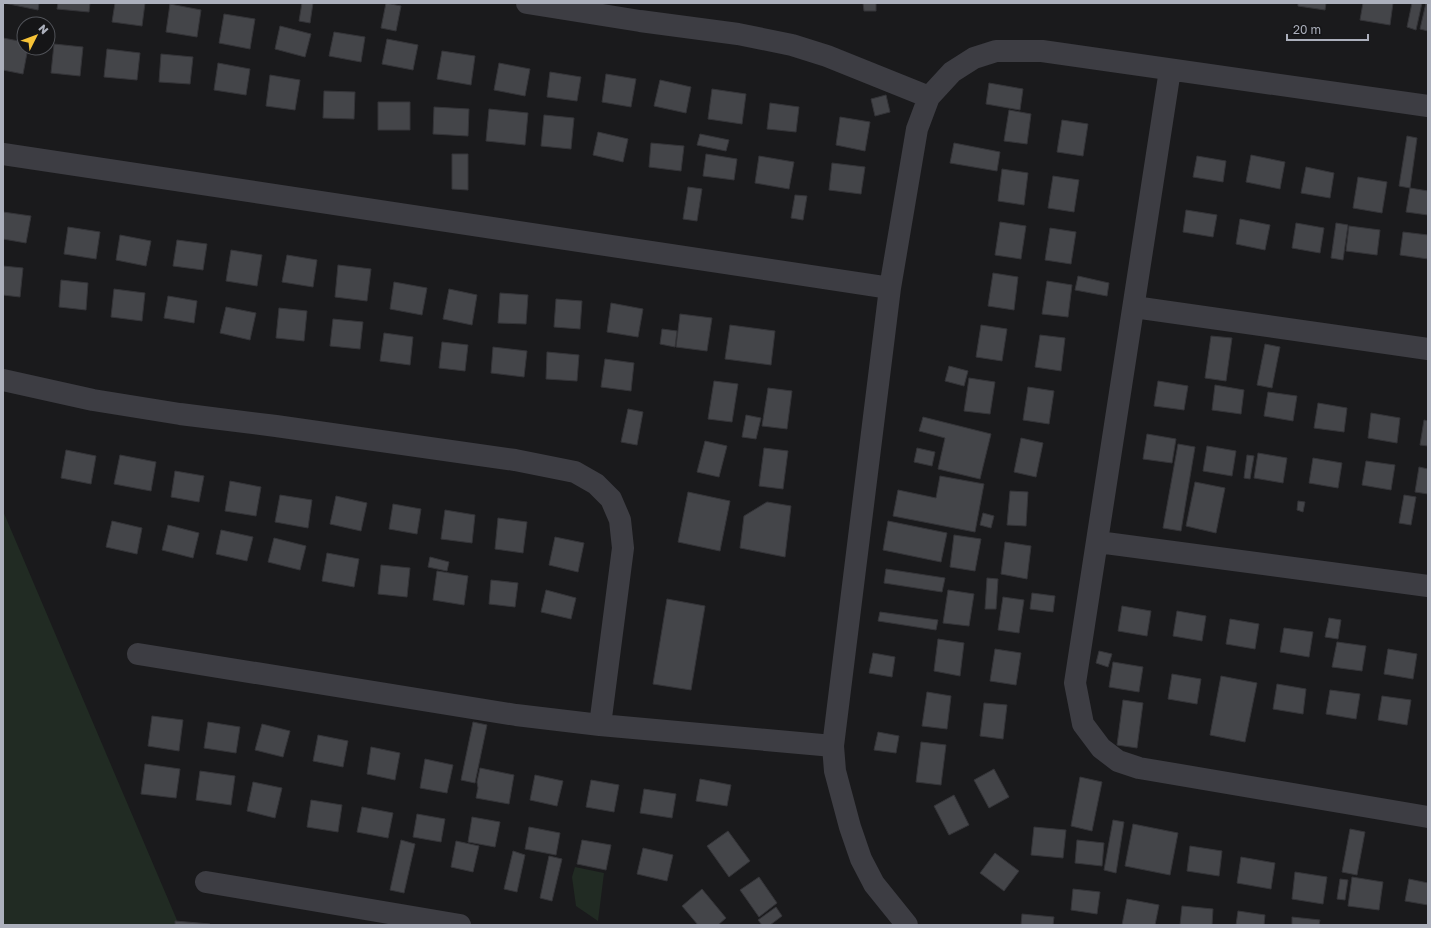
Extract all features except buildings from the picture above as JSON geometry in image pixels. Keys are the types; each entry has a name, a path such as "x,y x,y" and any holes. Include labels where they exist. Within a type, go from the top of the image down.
{"street":[{"path":"527,3 640,21 738,34 792,45 827,56 929,97"},
{"path":"907,925 874,884 861,859 834,771 833,746 890,288 917,129 929,97 952,72 974,58 996,51 1042,51 1428,106"},
{"path":"1170,70 1075,683 1083,724 1101,748 1118,761 1139,768 1428,817"},
{"path":"3,154 890,288"},
{"path":"1134,307 1428,350"},
{"path":"3,380 63,394 117,404 515,460 575,472 596,484 611,499 620,520 623,548 600,725"},
{"path":"1098,542 1428,586"},
{"path":"138,654 516,715 600,725 833,746"},
{"path":"206,882 460,925"}],"shaded area":[{"path":"3,511 179,925 3,925"},
{"path":"575,867 604,873 598,921 576,906 572,877"}]}
